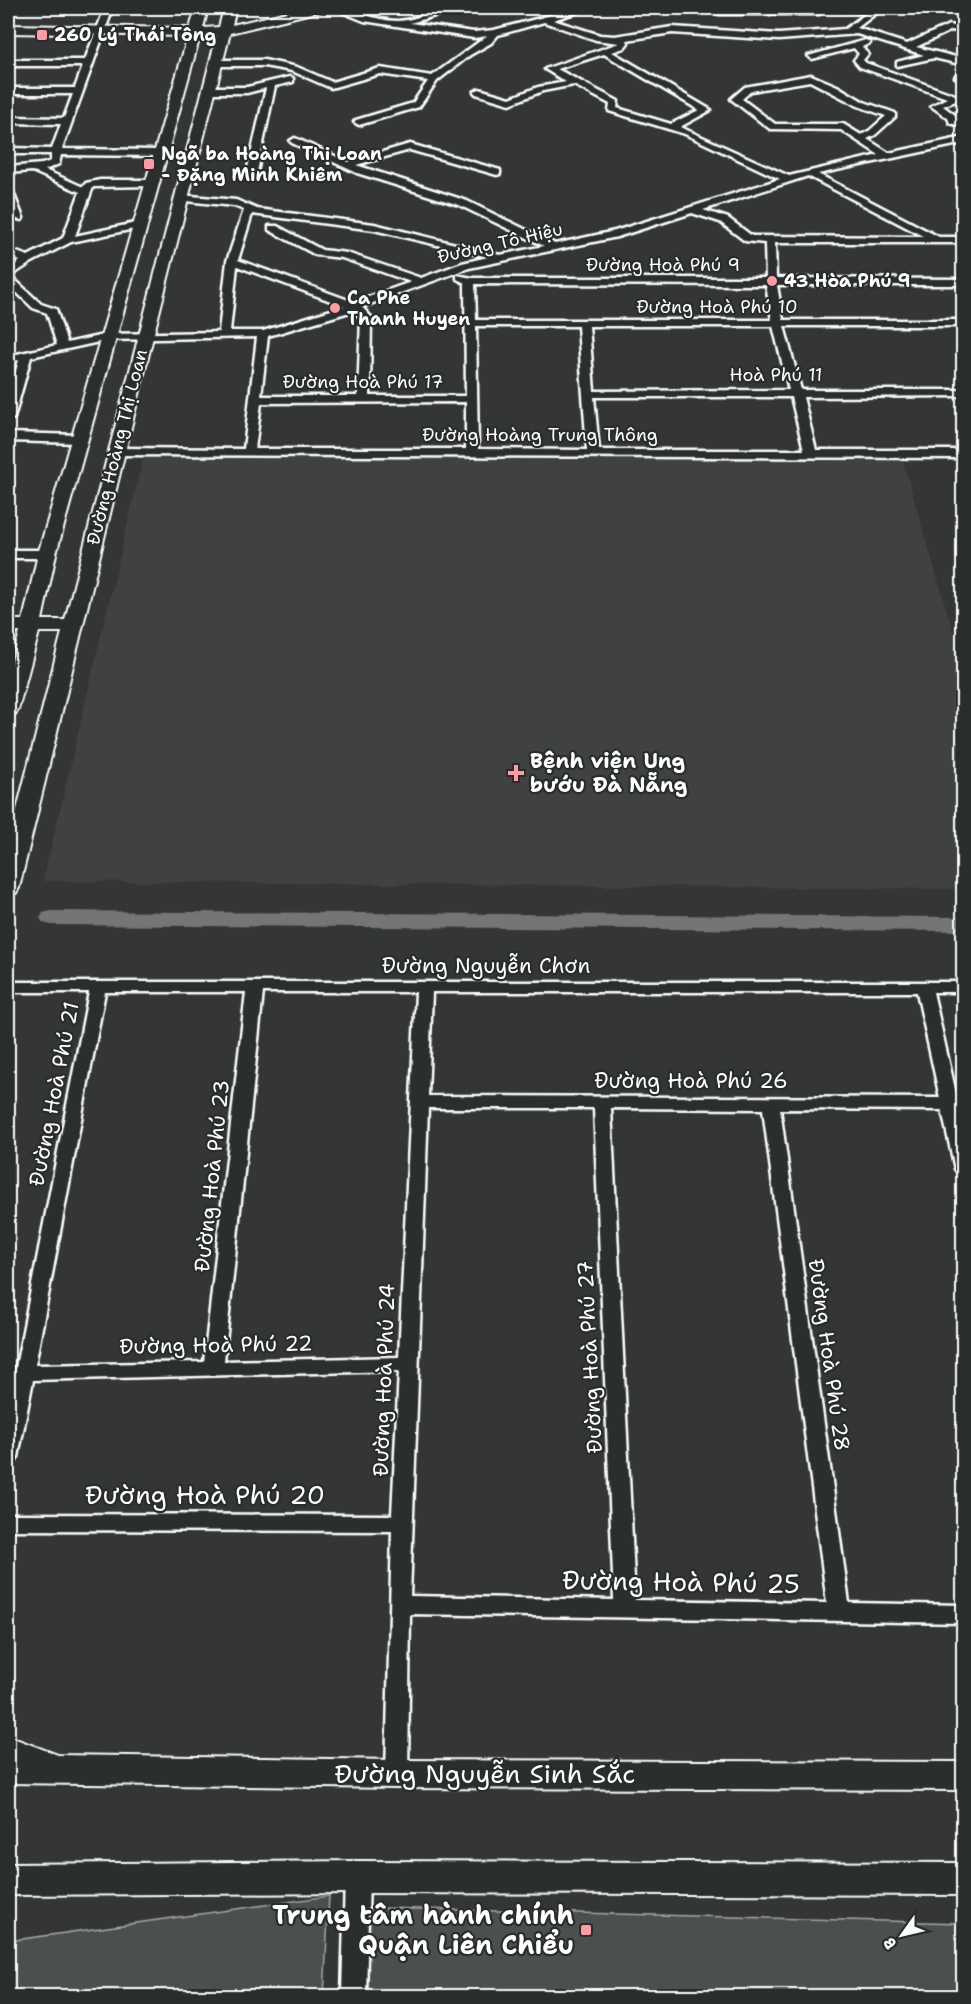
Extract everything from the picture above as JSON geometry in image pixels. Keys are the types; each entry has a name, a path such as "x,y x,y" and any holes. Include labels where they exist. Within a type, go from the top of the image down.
{"main road":[{"name":"Đường Hoàng Thị Loan","path":"8,710 31,626 46,554 202,8"},
{"name":"Đường Hoàng Thị Loan","path":"8,888 180,198 230,8"},
{"path":"225,27 262,11 281,8"},
{"path":"8,29 169,30 225,27 316,8"},
{"path":"8,626 73,626"},
{"path":"8,1750 65,1770"},
{"name":"Đường Nguyễn Sinh Sắc","path":"8,1769 398,1774 963,1776"},
{"path":"15,1883 357,1877 963,1879"}],"street":[{"path":"8,170 44,167 56,162 56,151 109,8"},
{"path":"336,8 364,18 465,34 494,33 586,8"},
{"path":"399,24 453,8"},
{"path":"695,8 720,11 823,9 819,30 824,34"},
{"path":"846,8 877,9"},
{"path":"849,30 877,9"},
{"path":"543,20 599,38 622,39 672,30 752,40 849,30 865,32 881,39 963,62"},
{"path":"910,46 952,27 963,31"},
{"path":"359,122 416,105 434,80 467,53 488,41 494,33"},
{"path":"622,39 624,45 607,52 549,69 615,103 612,109 673,127 744,157 787,179"},
{"path":"812,56 881,39"},
{"path":"856,45 864,54 858,60 863,65 952,96 963,92"},
{"path":"607,52 706,110 673,127"},
{"path":"900,64 934,55"},
{"path":"8,63 88,63"},
{"path":"215,63 264,63 284,67 331,85 380,71 434,80"},
{"path":"860,139 872,133 892,115 861,104 814,79 748,89 736,99 773,127 843,127 860,139 887,156"},
{"path":"208,90 247,90 290,80"},
{"path":"479,92 510,101 523,101 541,89 573,82"},
{"path":"251,177 271,84"},
{"path":"8,91 78,91"},
{"path":"952,96 954,99 936,106 952,117 953,121 963,124"},
{"path":"8,120 67,121"},
{"name":"Đường Tô Hiệu","path":"8,359 108,337 263,334 300,325 449,271 617,234 809,173 963,140"},
{"path":"295,141 347,165 463,203 556,248"},
{"path":"347,165 410,147 497,172"},
{"path":"8,151 160,153"},
{"path":"33,168 85,191"},
{"path":"809,173 939,240"},
{"path":"68,240 89,185 152,183"},
{"path":"8,192 18,218"},
{"path":"180,198 236,202 255,212 374,227 503,258"},
{"path":"224,335 232,261 249,209"},
{"path":"692,210 724,220 749,239 963,240"},
{"path":"8,274 28,260 68,240 140,225"},
{"path":"273,228 320,253 344,255 420,281"},
{"path":"916,228 963,231"},
{"path":"770,240 771,282 778,323 811,453"},
{"path":"8,252 28,260"},
{"path":"232,261 354,306 366,317 364,399"},
{"path":"449,271 470,281 472,453"},
{"path":"8,279 37,306 52,311 63,346"},
{"name":"Đường Hoà Phú 9","path":"470,281 963,282"},
{"name":"Đường Hoà Phú 10","path":"471,323 963,323"},
{"path":"583,323 593,453"},
{"path":"249,453 263,334"},
{"path":"8,418 26,354"},
{"name":"Hoà Phú 11","path":"588,394 963,393"},
{"name":"Đường Hoà Phú 17","path":"255,400 471,399"},
{"path":"8,437 80,439"},
{"name":"Đường Hoàng Trung Thông","path":"116,452 963,454"},
{"path":"8,554 46,554"},
{"name":"Đường Nguyễn Chơn","path":"8,987 963,987"},
{"name":"Đường Hoà Phú 21","path":"8,1457 98,987"},
{"path":"924,987 956,1104 963,1169"},
{"name":"Đường Hoà Phú 23","path":"213,1369 255,988"},
{"name":"Đường Hoà Phú 24","path":"398,1774 399,1605 424,988"},
{"name":"Đường Hoà Phú 26","path":"419,1102 956,1104"},
{"name":"Đường Hoà Phú 27","path":"602,1103 625,1608"},
{"name":"Đường Hoà Phú 28","path":"771,1104 839,1612"},
{"name":"Đường Hoà Phú 22","path":"24,1373 408,1364"},
{"name":"Đường Hoà Phú 20","path":"8,1522 402,1523"},
{"name":"Đường Hoà Phú 25","path":"399,1605 963,1614"},
{"path":"354,1996 357,1877"}],"shaded area":[{"name":"Bệnh viện Ung bướu Đà Nẵng","path":"143,458 902,458 963,665 963,889 43,881"},
{"path":"329,1896 324,1996 8,1996 8,1941"},
{"path":"381,1908 963,1923 963,1996 360,1996 362,1925 368,1913"}],"waterway":[{"path":"51,918 964,924"}],"place":[{"name":"260 Lý Thái Tông","path":"42,35"},
{"name":"Ngã ba Hoàng Thị Loan - Đặng Minh Khiêm","path":"149,164"},
{"name":"43 Hòa Phú 9","path":"772,281"},
{"name":"Ca Phe Thanh Huyen","path":"335,308"},
{"name":"Bệnh viện Ung bướu Đà Nẵng","path":"516,773"},
{"name":"Trung tâm hành chính Quận Liên Chiểu","path":"586,1930"}]}
